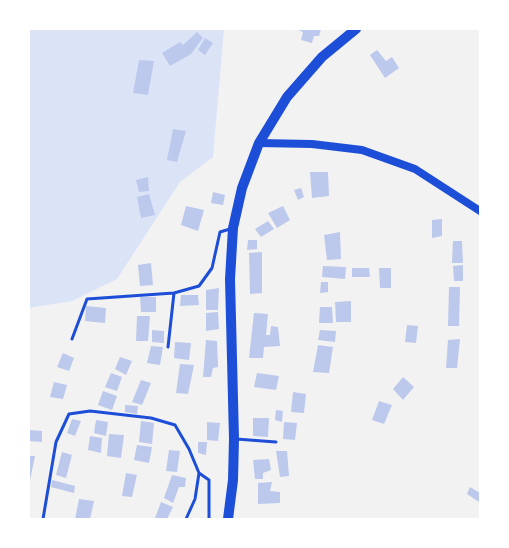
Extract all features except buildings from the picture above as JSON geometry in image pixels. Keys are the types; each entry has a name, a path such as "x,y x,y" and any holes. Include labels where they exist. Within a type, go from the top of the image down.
{"highway":[{"path":"228,519 233,480 234,439 230,279 233,228 242,188 260,143 293,90 322,57 356,29"}],"street":[{"path":"260,143 312,144 362,150 415,169 480,211"}],"lane":[{"path":"72,339 87,299 174,293 199,286 212,268 220,232 233,228"},
{"path":"168,347 174,293"},
{"path":"43,519 56,442 69,414 90,412 151,418 175,426 189,449 198,473 195,499 186,519"},
{"path":"234,439 276,442"},
{"path":"198,473 209,480 209,519"}],"shaded area":[{"path":"29,29 224,29 213,157 180,182 117,279 72,301 29,308"}]}
